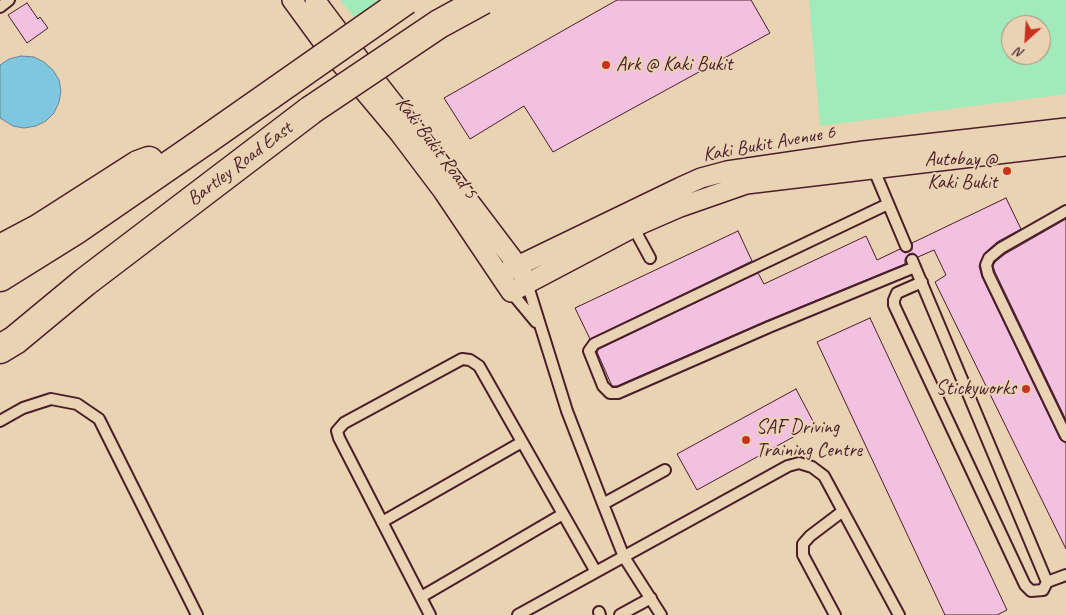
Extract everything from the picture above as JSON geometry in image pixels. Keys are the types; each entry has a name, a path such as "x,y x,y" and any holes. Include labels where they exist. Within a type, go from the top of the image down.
{"highway":[{"name":"Bartley Road East","path":"0,277 78,229 406,0"},
{"name":"Bartley Road East","path":"0,326 47,313 92,276 311,110 439,24 483,0"},
{"path":"0,249 38,229 138,165 206,140"},
{"path":"0,349 15,340 47,313"}],"street":[{"name":"Kaki Bukit Road 5","path":"292,0 322,41 514,279"},
{"name":"Kaki Bukit Road 5","path":"315,0 453,180 514,279"},
{"name":"Kaki Bukit Avenue 6","path":"514,279 630,221 694,181 718,174 864,151 1066,128"},
{"name":"Kaki Bukit Avenue 6","path":"630,221 680,207 746,184 1066,146"}],"lane":[{"path":"0,7 9,0"},
{"path":"864,151 906,246"},
{"path":"888,204 594,344 589,351 604,386 610,393 618,393 914,264 1047,582"},
{"path":"1066,211 1001,248 989,258 986,265 988,274 1066,436"},
{"path":"630,221 650,258"},
{"name":"Kaki Bukit Road 5","path":"514,279 539,326 567,411 624,557 661,615"},
{"name":"Kaki Bukit Road 5","path":"514,279 539,326"},
{"path":"922,282 897,293 894,305 1025,585 1031,591 1043,590 1047,582 1066,575"},
{"path":"430,615 337,431 344,423 462,359 466,359 479,366 596,572"},
{"path":"0,421 23,408 51,399 77,404 99,419 197,615"},
{"path":"382,522 522,442"},
{"path":"518,615 535,611 596,572 788,466 799,463 812,467 824,476 899,615"},
{"path":"603,504 665,470"},
{"path":"835,615 803,555 803,544 810,536 843,511"},
{"path":"421,598 563,514"},
{"path":"620,615 651,598"}],"green space":[{"path":"340,0 380,0 354,17"},
{"path":"809,0 1066,0 1066,94 820,126"}],"water":[{"path":"21,56 34,57 44,62 53,70 59,80 61,91 54,113 46,121 36,126 24,128 13,126 0,118 0,65 9,59"}],"building":[{"name":"Ark @ Kaki Bukit","path":"617,0 751,0 770,33 553,152 524,106 470,139 444,98"},
{"path":"27,3 38,19 40,17 48,28 27,43 8,15"},
{"path":"1006,198 1021,229 997,242 985,253 979,266 982,277 1060,439 1066,443 1066,549 935,282 946,275 934,250 918,257 913,253 909,254 905,259 905,264 766,321 617,386 612,386 597,352 599,349 758,273 764,284 866,236 877,260 900,249 905,253 912,250 912,243"},
{"path":"1066,219 1066,420 993,266 1005,254"},
{"path":"738,231 752,261 590,339 575,308"},
{"path":"870,318 1007,610 997,615 945,615 817,342"},
{"name":"SAF Driving Training Centre","path":"796,389 815,425 697,490 677,454"}],"place":[{"name":"Ark @ Kaki Bukit","path":"606,65"},
{"name":"Autobay @ Kaki Bukit","path":"1007,171"},
{"name":"Stickyworks","path":"1026,389"},
{"name":"SAF Driving Training Centre","path":"746,440"}]}
